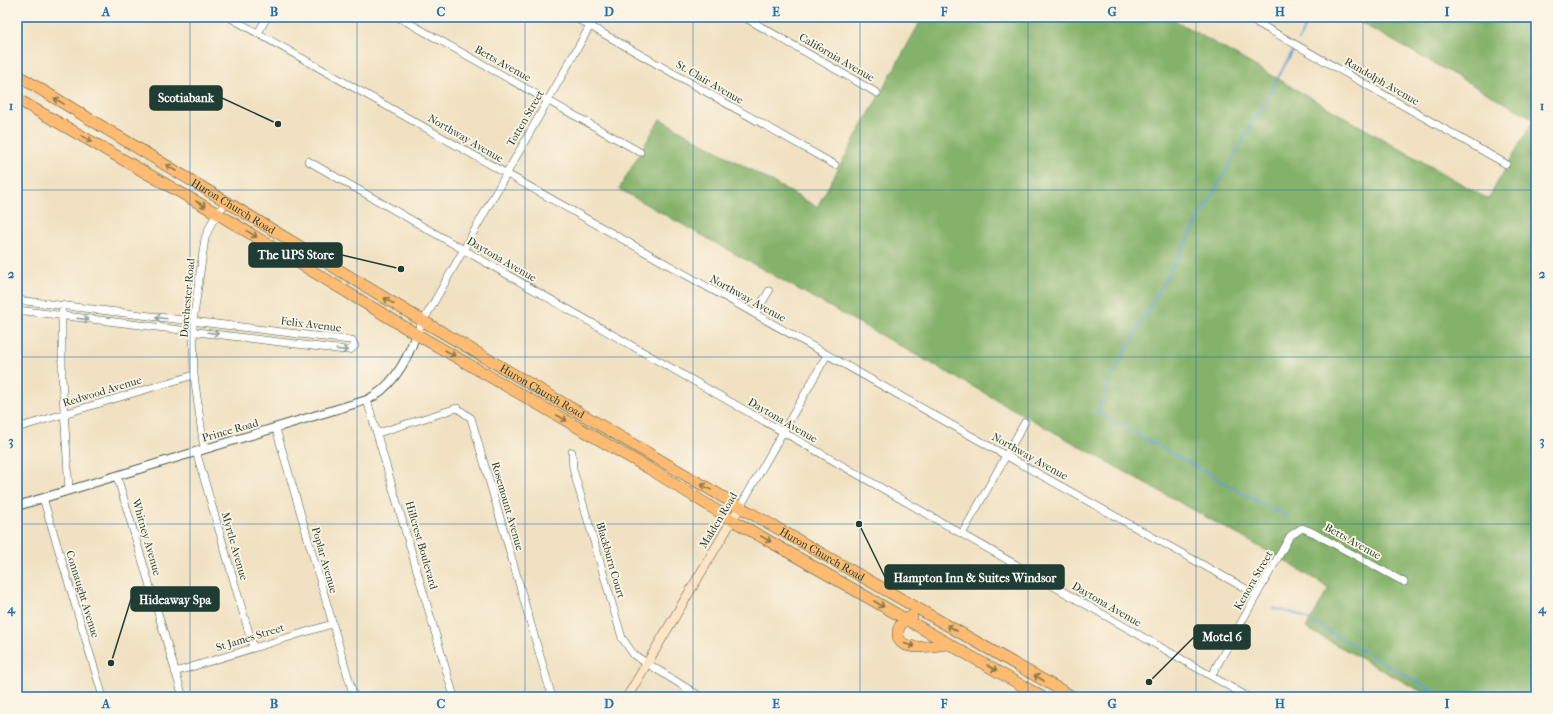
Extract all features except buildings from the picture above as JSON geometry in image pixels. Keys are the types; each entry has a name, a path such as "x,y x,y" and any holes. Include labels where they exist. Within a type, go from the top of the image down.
{"highway":[{"name":"Huron Church Road","path":"17,75 423,321 740,507 1073,697"},
{"name":"Huron Church Road","path":"17,99 218,214 416,334 650,469 732,520 1042,697"},
{"path":"921,610 900,624 898,638 902,643 912,647 948,644"}],"main road":[{"name":"Malden Road","path":"627,697 740,507"}],"street":[{"name":"Northway Avenue","path":"229,17 1006,456 1257,595"},
{"path":"258,33 267,17"},
{"name":"Betts Avenue","path":"398,17 640,152"},
{"name":"St. Clair Avenue","path":"574,17 835,165"},
{"name":"Totten Street","path":"416,334 595,17"},
{"name":"California Avenue","path":"744,17 877,93"},
{"name":"Randolph Avenue","path":"1247,17 1506,164"},
{"name":"Daytona Avenue","path":"308,161 1248,697"},
{"name":"Dorchester Road","path":"200,450 194,375 193,331 202,253 206,238 226,202"},
{"path":"755,314 769,291"},
{"name":"Felix Avenue","path":"17,300 352,340 355,346 350,350 345,350 17,310"},
{"path":"62,305 62,378 69,490"},
{"name":"Prince Road","path":"17,506 200,450 276,429 367,400 380,393 394,378 409,351 416,334"},
{"name":"Malden Road","path":"740,507 827,355"},
{"name":"Redwood Avenue","path":"17,428 194,375"},
{"name":"Hillcrest Boulevard","path":"367,400 378,433 454,697"},
{"name":"Rosemount Avenue","path":"378,433 457,408 471,418 552,697"},
{"path":"962,534 1025,422"},
{"name":"Poplar Avenue","path":"276,429 354,697"},
{"name":"Myrtle Avenue","path":"200,450 252,647"},
{"name":"Blackburn Court","path":"572,452 573,469 622,638 634,656 701,697"},
{"name":"Whitney Avenue","path":"118,476 183,697"},
{"name":"Connaught Avenue","path":"43,498 103,697"},
{"name":"Betts Avenue","path":"1290,536 1302,528 1312,532 1404,582"},
{"name":"Kenora Street","path":"1211,676 1290,536"},
{"name":"St James Street","path":"175,672 252,647 332,624"}],"green space":[{"path":"923,17 1169,17 1488,199 1534,119 1350,17 1536,17 1536,697 1431,697 1306,628 1329,588 1285,561 619,189 660,119 817,207"}],"waterway":[{"path":"1299,40 1309,17"},
{"path":"1290,519 1097,412 1114,372 1294,49"},
{"path":"1273,608 1300,615 1444,697"}],"place":[{"name":"Scotiabank","path":"278,124"},
{"name":"The UPS Store","path":"401,269"},
{"name":"Hampton Inn & Suites Windsor","path":"859,524"},
{"name":"Hideaway Spa","path":"111,663"},
{"name":"Motel 6","path":"1149,682"}]}
